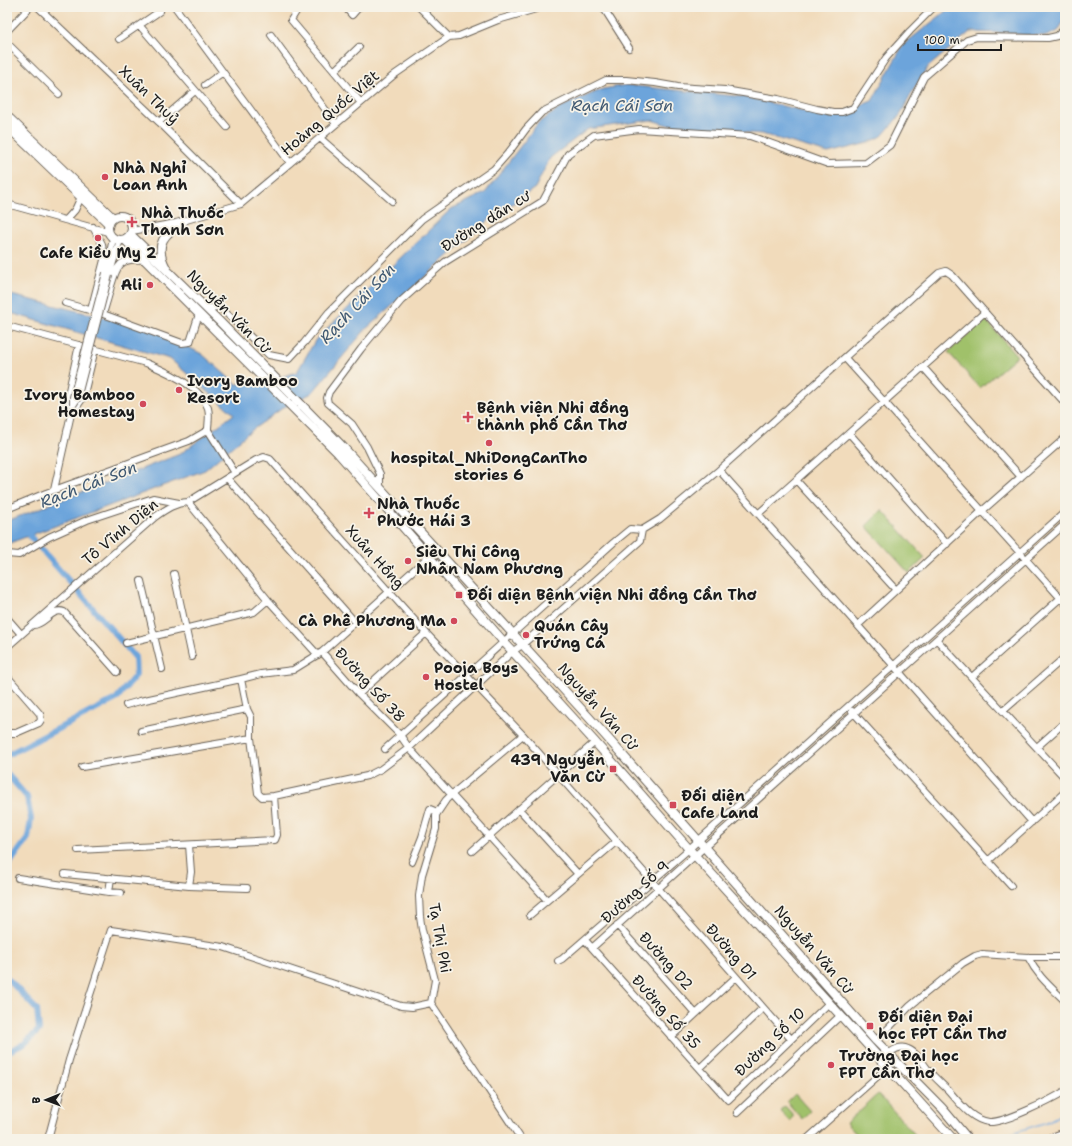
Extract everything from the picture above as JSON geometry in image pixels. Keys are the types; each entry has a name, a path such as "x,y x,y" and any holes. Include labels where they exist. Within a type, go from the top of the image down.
{"main road":[{"name":"Nguyễn Văn Cừ","path":"7,116 145,260 213,328 380,488 604,734 876,1041 942,1108 968,1139"},
{"name":"Nguyễn Văn Cừ","path":"7,126 119,232 167,270 219,321 341,450 512,652 953,1139"},
{"path":"167,270 163,263 160,250 163,239 170,230 184,221"},
{"path":"595,742 604,734"},
{"path":"829,1003 836,996"}],"street":[{"path":"7,31 30,7"},
{"name":"Xuân Thuỷ","path":"38,7 159,122 241,204"},
{"path":"175,7 290,163"},
{"path":"299,7 291,20 361,103"},
{"path":"345,7 352,14 359,7"},
{"path":"419,7 449,37"},
{"name":"Hoàng Quốc Việt","path":"7,204 93,227 119,232 184,221 241,204 394,75 449,37 459,36 498,20 543,7"},
{"path":"604,7 629,48"},
{"path":"206,308 220,307 269,355 289,359 329,312 422,219 494,169 526,129 542,112 606,80 626,80 678,87 731,91 778,99 816,109 842,112 853,108 886,58 934,7"},
{"path":"119,39 160,12"},
{"path":"140,26 227,127"},
{"name":"Đường dân cư","path":"380,488 380,474 352,424 328,403 327,398 330,392 361,349 401,302 445,262 543,201 568,154 594,135 639,129 750,136 828,164 866,163 890,145 924,77 967,40 977,37 1048,38 1057,36 1065,28"},
{"path":"271,35 336,124"},
{"path":"7,43 59,94"},
{"path":"334,72 359,47"},
{"path":"204,85 223,72"},
{"path":"159,122 195,91"},
{"path":"320,138 392,201"},
{"path":"66,220 75,210 81,197"},
{"path":"91,310 104,260 102,244 93,227"},
{"path":"54,490 73,405 77,398 107,274 119,232"},
{"path":"103,314 116,269 123,263 132,259 145,260"},
{"path":"385,749 503,641 513,634 624,534 630,529 642,530 660,520 719,470 939,273 946,271 952,275 1065,403"},
{"path":"65,303 103,314 182,343 190,342 199,314"},
{"path":"758,514 985,312"},
{"path":"7,326 146,363 163,370 184,383 199,394 208,407 208,430 235,473"},
{"path":"70,417 68,395 79,345"},
{"path":"70,417 83,398 95,349"},
{"path":"845,358 1020,553 1064,598 972,677"},
{"path":"923,368 1021,477"},
{"path":"7,509 54,490 189,441 208,430"},
{"path":"849,433 947,544"},
{"path":"858,625 982,511 1065,438"},
{"name":"Tô Vĩnh Diện","path":"7,647 155,517 180,503 188,502 256,460 264,457"},
{"name":"Xuân Hồng","path":"264,457 270,459 426,633 523,734 558,775"},
{"path":"719,470 1032,822"},
{"path":"227,478 355,622"},
{"path":"796,480 896,590"},
{"path":"7,554 19,555 48,537 87,520 153,498 180,503"},
{"name":"Đường Số 38","path":"188,502 268,600 400,735 409,748 547,900"},
{"path":"701,844 894,665 1065,512"},
{"path":"558,961 585,940 652,881 692,852 854,713 937,640 1025,558 1065,524"},
{"path":"241,679 247,709 251,717 258,793 262,797 274,796 367,776 388,766 409,748 512,652 640,540 642,530"},
{"path":"126,705 261,674 293,670 320,654 436,550"},
{"path":"174,574 192,657"},
{"path":"141,581 162,669"},
{"path":"126,643 185,630 254,612 268,600"},
{"path":"32,625 37,625 57,611 64,612 118,672"},
{"path":"7,618 21,634"},
{"path":"359,694 426,633"},
{"path":"937,640 1065,778"},
{"path":"1003,712 1065,656"},
{"path":"7,676 40,714 41,718 39,723 16,733 7,733"},
{"path":"848,707 1011,886"},
{"path":"141,731 247,709"},
{"path":"1037,747 1065,722"},
{"path":"412,862 424,833 430,809 437,812 451,795 523,734"},
{"path":"82,767 252,738"},
{"path":"472,851 595,742"},
{"name":"Đường D1","path":"558,775 618,841 791,1039"},
{"path":"988,861 1065,792"},
{"path":"78,850 275,840 277,835 274,796"},
{"path":"519,809 578,874"},
{"name":"Tạ Thị Phi","path":"431,1003 435,980 420,917 419,896 422,875 436,829 437,812"},
{"path":"530,915 618,841"},
{"path":"189,845 191,872 189,886"},
{"name":"Đường Số 9","path":"592,948 659,888 692,852"},
{"path":"65,874 214,888 247,888"},
{"path":"18,878 121,893"},
{"path":"109,892 111,878"},
{"name":"Đường D2","path":"617,925 696,1014"},
{"path":"48,1139 69,1060 111,930 223,947 401,1006 412,1007 431,1003 521,1139"},
{"name":"Đường Số 35","path":"585,940 728,1100"},
{"path":"876,1041 910,1006 970,958 982,954 1028,957 1065,957"},
{"path":"1028,957 1042,979 1065,1001"},
{"path":"671,1037 736,977"},
{"name":"Đường Số 10","path":"728,1100 829,1003"},
{"path":"700,1068 763,1008"},
{"path":"736,1113 841,1015"},
{"path":"888,1054 898,1048 908,1049 916,1055 932,1074 969,1112 979,1119 989,1122 1007,1118 1032,1108 1065,1091"},
{"path":"807,1139 888,1067"},
{"path":"1046,1139 1065,1132"}],"green space":[{"path":"985,319 1017,356 980,388 948,352"},
{"path":"882,510 925,558 909,573 866,526"},
{"path":"795,1094 810,1111 802,1119 787,1102"},
{"path":"878,1094 919,1139 861,1139 846,1123"},
{"path":"785,1106 794,1116 789,1121 780,1110"}],"water":[{"name":"Rạch Cái Sơn","path":"951,7 1065,7 1065,19 1058,31 1047,36 970,32 928,67 901,114 882,136 868,143 828,153 762,134 675,127 651,120 588,129 550,158 535,188 489,220 366,329 312,393 284,407 248,433 205,470 7,544 7,521 180,454 234,414 170,359 7,312 7,294 152,329 202,354 236,384 261,383 297,372 316,339 451,209 485,193 538,123 565,105 603,89 626,85 745,97 830,117 872,101 903,45"}],"waterway":[{"path":"7,755 116,699 136,675 135,657 29,535"},
{"path":"7,774 27,797 31,819 28,838 7,867"},
{"path":"7,978 37,1010 39,1030 24,1044 7,1052"},
{"path":"993,1139 1047,1122 1065,1112"}],"place":[{"name":"Nhà Nghỉ Loan Anh","path":"105,177"},
{"name":"Nhà Thuốc Thanh Sơn","path":"132,222"},
{"name":"Cafe Kiều My 2","path":"98,238"},
{"name":"Ali","path":"150,285"},
{"name":"Ivory Bamboo Resort","path":"179,390"},
{"name":"Ivory Bamboo Homestay","path":"143,404"},
{"name":"Bệnh viện Nhi đồng thành phố Cần Thơ","path":"468,417"},
{"name":"hospital_NhiDongCanTho stories 6","path":"489,443"},
{"name":"Nhà Thuốc Phước Hái 3","path":"369,513"},
{"name":"Siêu Thị Công Nhân Nam Phương","path":"408,561"},
{"name":"Đối diện Bệnh viện Nhi đồng Cần Thơ","path":"459,595"},
{"name":"Cà Phê Phương Ma","path":"454,621"},
{"name":"Quán Cây Trứng Cá","path":"526,635"},
{"name":"Pooja Boys Hostel","path":"426,677"},
{"name":"439 Nguyễn Văn Cừ","path":"613,769"},
{"name":"Đối diện Cafe Land","path":"673,805"},
{"name":"Đối diện Đại học FPT Cần Thơ","path":"870,1026"},
{"name":"Trường Đại học FPT Cần Thơ","path":"831,1065"}]}
